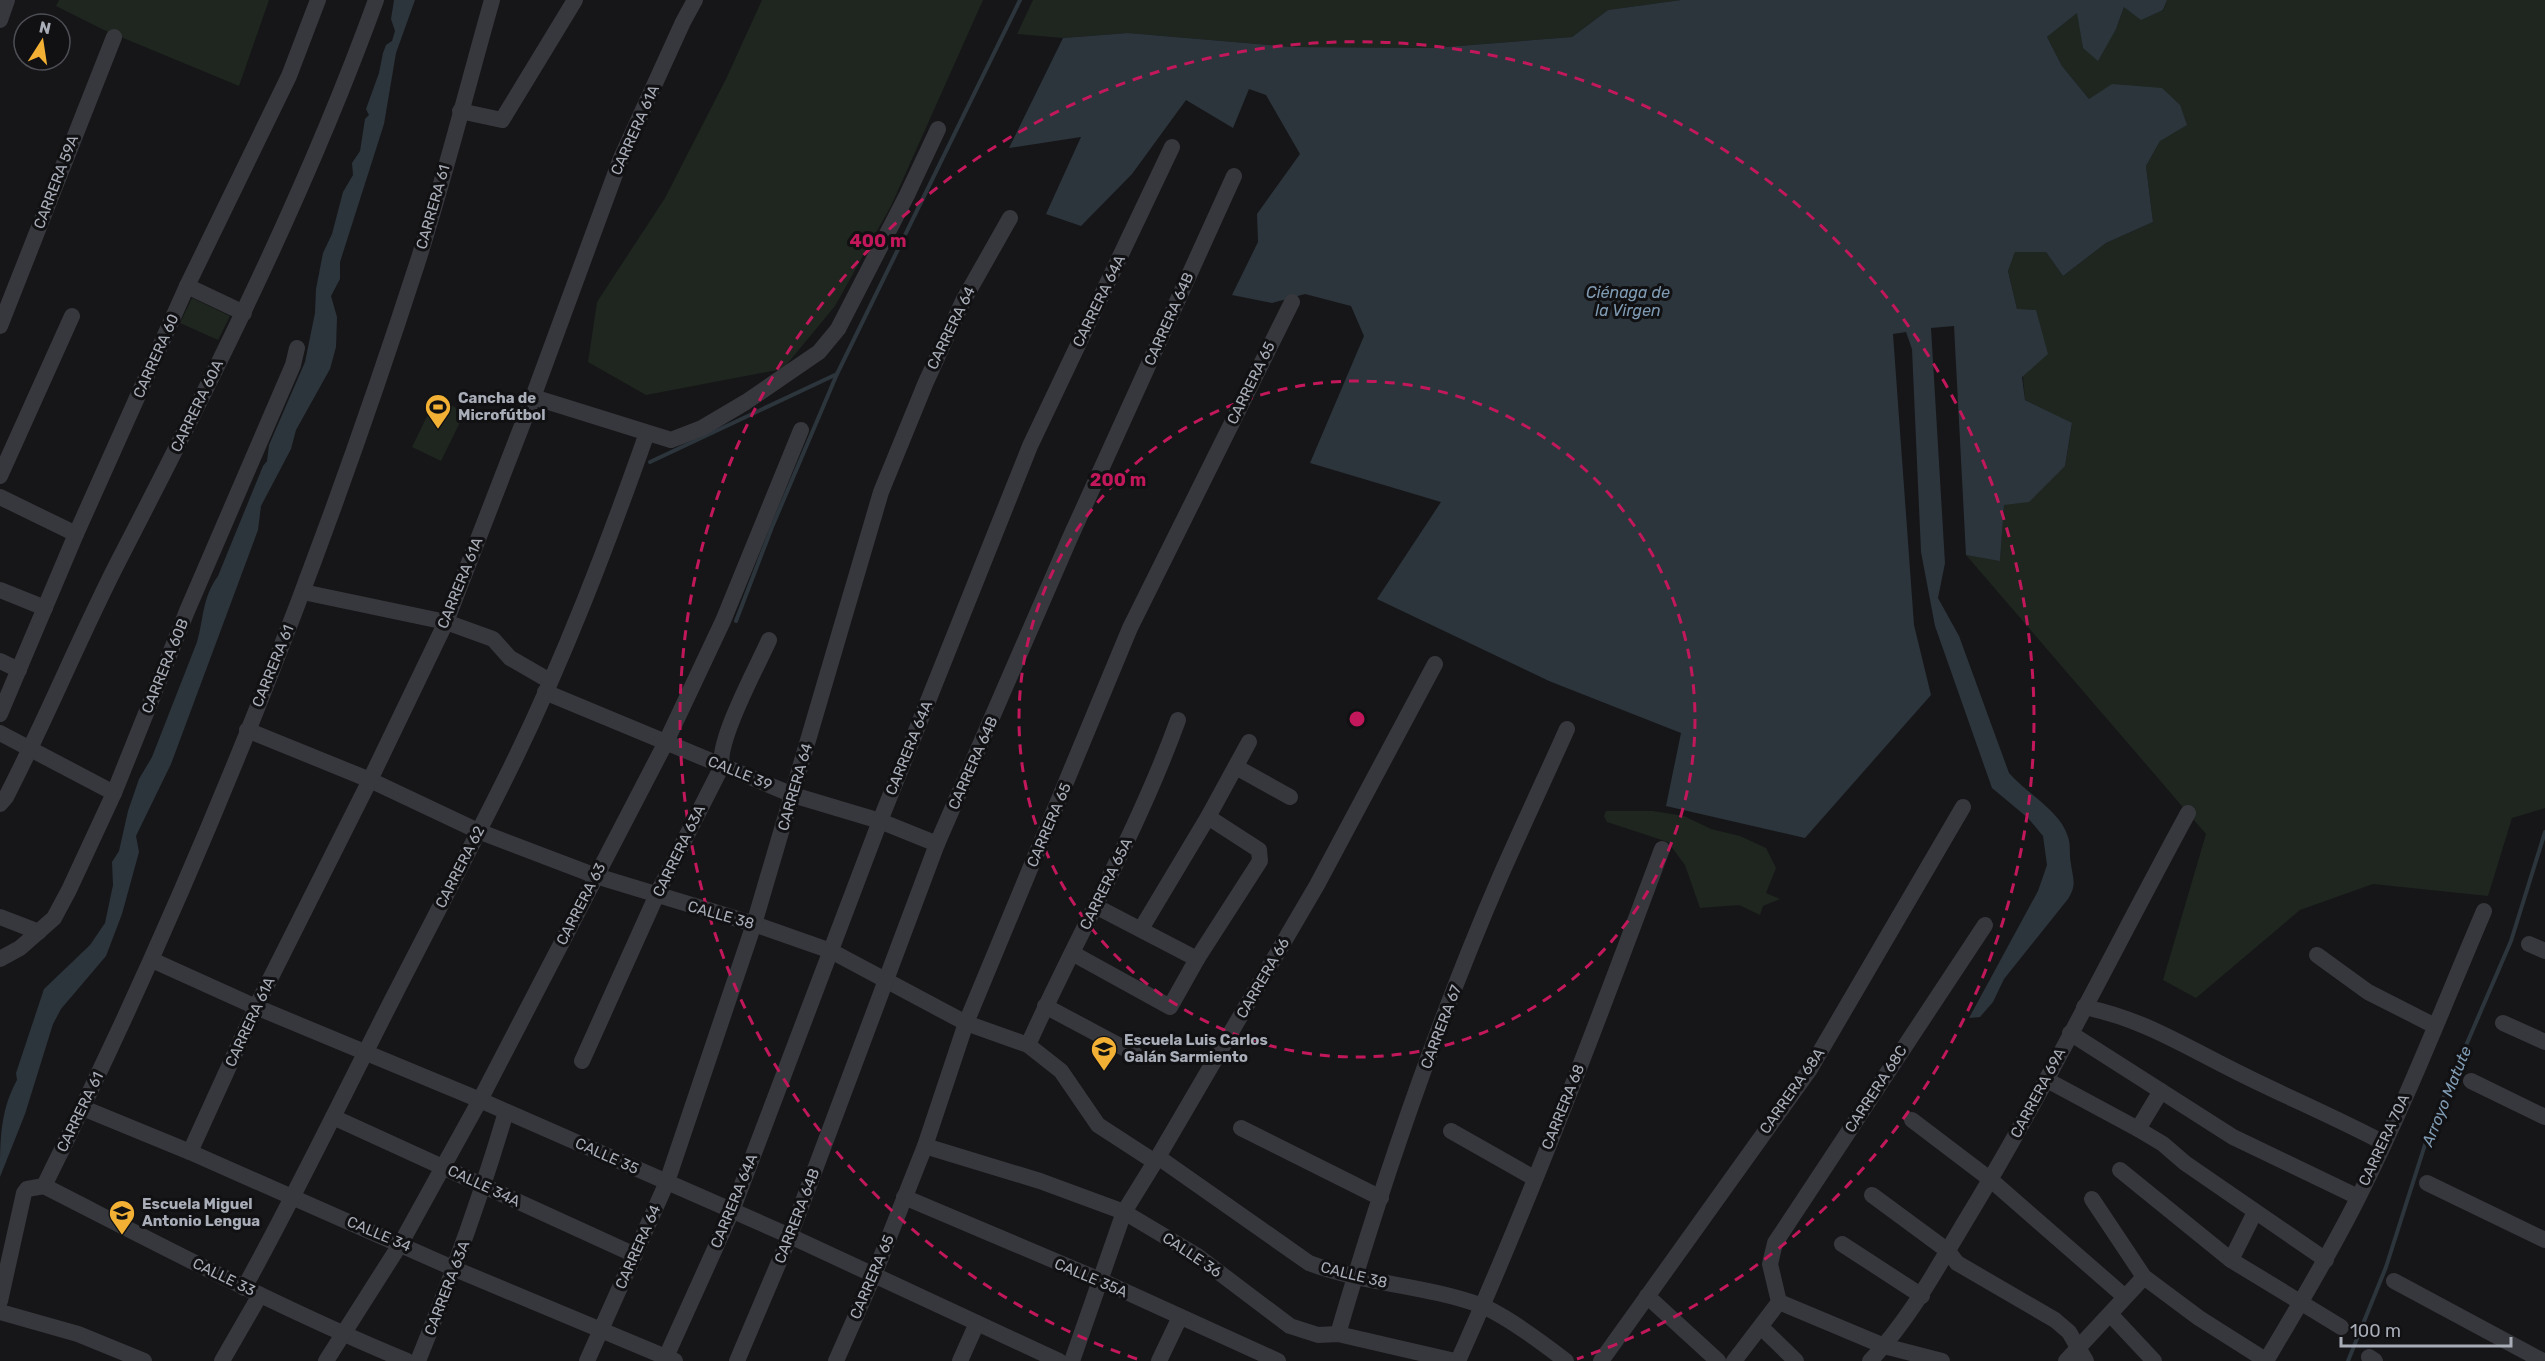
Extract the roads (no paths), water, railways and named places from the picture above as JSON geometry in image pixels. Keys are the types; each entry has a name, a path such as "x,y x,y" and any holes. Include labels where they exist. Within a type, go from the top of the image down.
{"street":[{"path":"0,20 7,0"},
{"name":"CARRERA 60","path":"0,714 76,534 188,286 289,76 318,0"},
{"name":"CARRERA 60A","path":"0,804 6,797 30,750 118,561 157,491 244,313 342,92 376,0"},
{"name":"CARRERA 61","path":"0,1301 24,1193 27,1189 44,1186 152,960 303,592 417,262 492,0"},
{"path":"460,111 502,120 575,0"},
{"name":"CARRERA 61A","path":"190,1152 256,1007 446,622 533,397 621,158 682,22 695,0"},
{"name":"CARRERA 59A","path":"0,326 114,37"},
{"path":"533,397 671,440 681,437 746,402 819,352 838,329 908,195 938,129"},
{"name":"CARRERA 64A","path":"671,1359 732,1211 880,821 1030,446 1172,147"},
{"name":"CARRERA 64B","path":"737,1361 790,1236 938,844 1070,540 1234,176"},
{"name":"CARRERA 64","path":"587,1361 667,1182 754,924 881,492 926,382 963,301 1010,218"},
{"path":"188,286 244,313"},
{"name":"CARRERA 65","path":"836,1361 874,1275 925,1146 966,1023 1130,628 1292,302"},
{"path":"0,476 72,316"},
{"name":"CARRERA 60B","path":"0,959 20,948 54,918 69,890 114,793 187,611 293,365 297,348"},
{"name":"CARRERA 63","path":"326,1361 341,1334 401,1243 480,1100 666,742 723,621 801,430"},
{"name":"CARRERA 62","path":"244,1288 294,1198 365,1053 512,766 548,687 611,536 647,433"},
{"path":"0,496 76,534"},
{"path":"0,590 45,608"},
{"name":"CALLE 39","path":"303,592 446,622 493,639 510,658 548,687 666,742 793,795 880,821 938,844"},
{"name":"CARRERA 63A","path":"582,1061 657,896 722,766 720,759 728,732 770,640"},
{"path":"0,661 19,670"},
{"name":"CARRERA 66","path":"1072,1361 1124,1212 1157,1160 1317,885 1435,664"},
{"name":"CARRERA 65A","path":"1028,1045 1096,907 1162,764 1178,720"},
{"name":"CARRERA 67","path":"1338,1334 1354,1277 1421,1079 1499,879 1567,729"},
{"name":"CALLE 38","path":"247,730 370,780 478,831 596,876 754,924 831,951 886,983 966,1023 1028,1045 1061,1071 1098,1125 1157,1160 1309,1263 1354,1277 1448,1296 1482,1306 1542,1343 1566,1361"},
{"path":"0,733 114,793"},
{"path":"1141,929 1208,817 1249,742"},
{"path":"1236,767 1290,797"},
{"name":"CARRERA 68A","path":"1601,1361 1810,1069 1963,807"},
{"name":"CARRERA 69A","path":"1870,1361 1922,1296 1990,1180 2047,1080 2188,813"},
{"path":"1072,953 1170,1007 1197,959 1260,861 1259,850 1208,817"},
{"name":"CARRERA 68","path":"1456,1361 1482,1306 1599,1017 1662,849"},
{"path":"1096,907 1197,959"},
{"name":"CARRERA 70A","path":"2266,1361 2326,1260 2358,1197 2384,1143 2484,911"},
{"path":"0,917 39,932"},
{"name":"CARRERA 68C","path":"1779,1302 1772,1278 1770,1255 1775,1243 1985,925"},
{"path":"2529,944 2545,951"},
{"path":"2316,955 2368,992 2435,1026"},
{"name":"CALLE 35","path":"152,960 256,1007 480,1100 790,1236 1059,1361"},
{"path":"1046,1006 1135,1054"},
{"path":"2084,1007 2117,1014 2154,1028 2240,1074 2384,1143"},
{"path":"2503,1023 2545,1042"},
{"path":"2070,1033 2233,1137 2358,1197"},
{"path":"2047,1080 2163,1144 2255,1212 2326,1260"},
{"path":"2471,1081 2545,1117"},
{"path":"2138,1129 2161,1091"},
{"name":"CALLE 34","path":"83,1108 401,1243 455,1269 671,1359"},
{"name":"CARRERA 63A","path":"418,1361 455,1269 484,1187 506,1112"},
{"name":"CALLE 34A","path":"333,1118 635,1255"},
{"path":"1912,1120 1990,1180 2125,1297"},
{"path":"1241,1128 1381,1198"},
{"path":"1450,1131 1534,1178"},
{"name":"CALLE 36","path":"925,1146 1040,1181 1124,1212 1196,1255 1290,1326 1318,1335 1338,1334 1456,1361"},
{"path":"2120,1170 2231,1260 2341,1327"},
{"path":"2427,1183 2545,1240"},
{"name":"CALLE 33","path":"44,1186 244,1288 341,1334 407,1361"},
{"path":"1872,1195 1948,1251 1957,1263 2055,1320 2069,1332 2082,1355"},
{"name":"CALLE 35A","path":"904,1197 1100,1280 1278,1361"},
{"path":"2092,1199 2144,1277 2199,1318 2266,1361"},
{"path":"2231,1260 2255,1212"},
{"path":"1842,1245 1922,1296"},
{"path":"2066,1361 2082,1355 2110,1314 2144,1277"},
{"path":"2394,1281 2543,1361"},
{"path":"222,1361 260,1295"},
{"path":"1647,1296 1718,1361"},
{"path":"1734,1361 1779,1302 1884,1346 1942,1361"},
{"path":"0,1312 78,1334 122,1357 144,1361"},
{"path":"2110,1314 2154,1361"},
{"path":"1159,1361 1180,1317"},
{"path":"960,1361 977,1323"},
{"path":"1761,1327 1796,1361"}],"water":[{"path":"394,0 415,0 396,53 384,124 340,262 340,279 331,296 337,317 336,347 330,369 296,430 291,449 261,506 258,530 171,764 136,836 139,852 122,914 106,956 61,1009 53,1024 25,1114 0,1177 4,1115 17,1080 16,1073 44,989 90,945 105,923 113,885 112,862 119,851 128,811 139,779 152,757 197,642 209,592 267,461 269,445 305,362 315,313 316,289 323,253 332,234 343,192 353,175 352,163 360,151 365,119 369,115 366,109 379,73 383,53 386,45 392,41 395,31 391,19"},
{"name":"Ciénaga de la Virgen","path":"1681,0 2167,0 2163,10 2141,20 2124,7 2116,29 2098,61 2083,48 2077,13 2047,37 2062,66 2089,99 2112,84 2162,88 2180,105 2187,125 2160,141 2146,166 2153,222 2106,243 2063,276 2046,252 2015,252 2008,271 2017,309 2036,310 2048,354 2022,377 2025,400 2072,423 2065,466 2029,502 2004,505 2000,561 1966,555 1954,326 1931,328 1945,563 1938,598 1959,636 2009,773 2051,811 2064,828 2069,840 2074,882 2068,899 2004,979 1993,1002 1980,1017 1969,1018 2038,891 2047,865 2043,836 2028,818 1992,788 1935,626 1921,552 1912,349 1906,332 1893,334 1914,625 1931,695 1805,838 1666,806 1681,733 1549,681 1377,599 1441,502 1310,463 1364,336 1351,306 1305,294 1272,303 1232,295 1258,242 1257,214 1300,154 1266,95 1249,89 1233,128 1186,100 1132,174 1081,226 1046,214 1081,137 1009,148 1063,38 1128,33 1291,47 1433,48 1572,37 1608,10"}],"waterway":[{"path":"736,621 772,527 837,374 1020,0"},
{"path":"650,462 837,374"},
{"name":"Arroyo Matute","path":"2348,1361 2386,1267 2430,1129 2511,941 2545,832"}],"place":[{"name":"Cancha de Microfútbol","path":"438,430"},
{"name":"Escuela Luis Carlos Galán Sarmiento","path":"1104,1072"},
{"name":"Escuela Miguel Antonio Lengua","path":"122,1236"}]}
